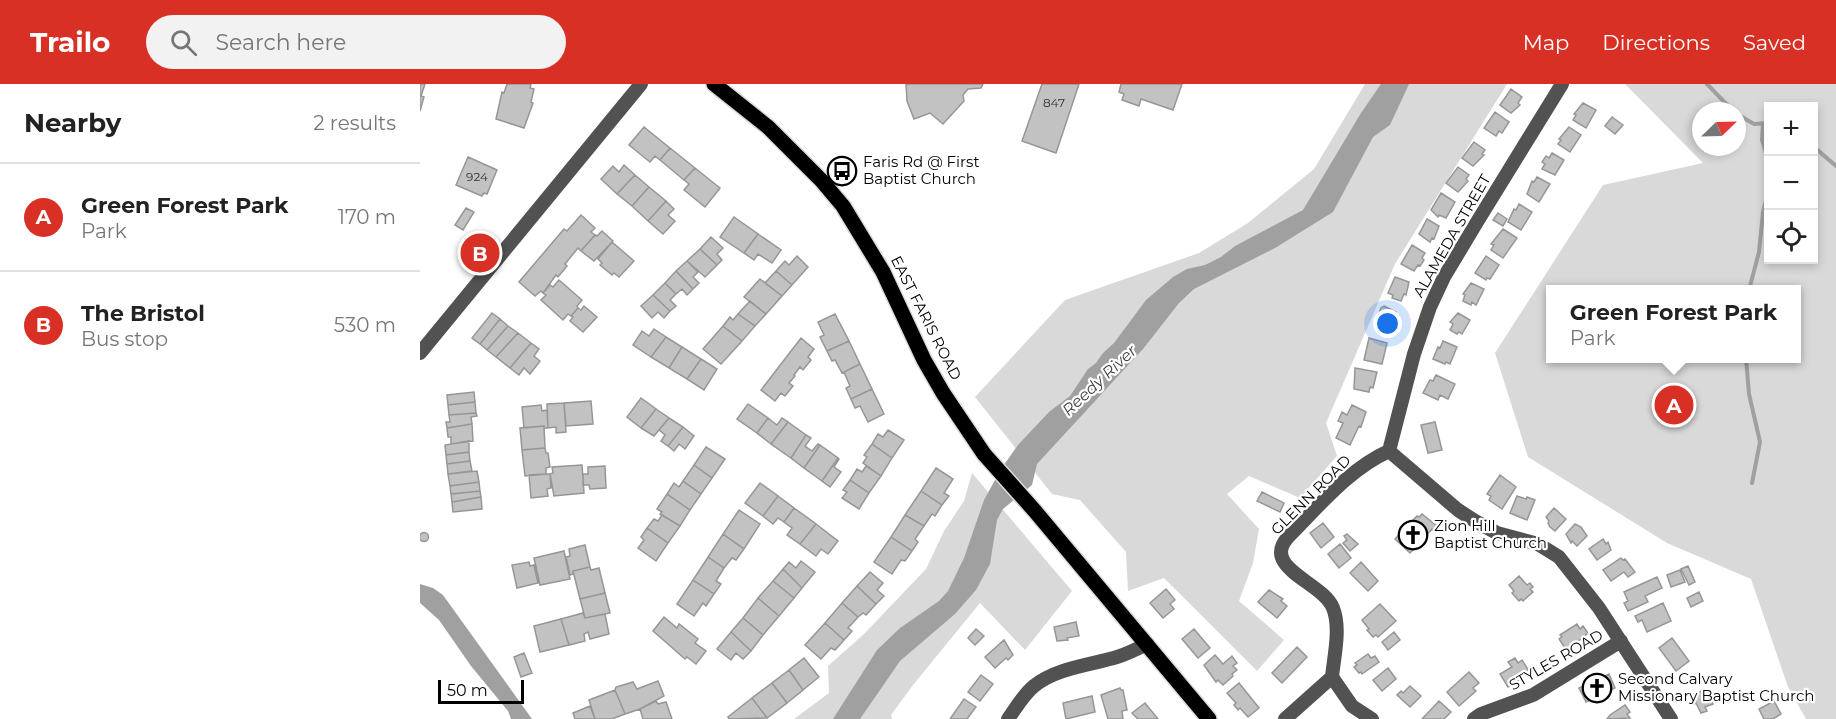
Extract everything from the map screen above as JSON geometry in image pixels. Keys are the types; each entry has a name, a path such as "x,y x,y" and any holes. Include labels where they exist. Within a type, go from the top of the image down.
{"main road":[{"name":"EAST FARIS ROAD","path":"714,84 768,128 821,180 843,206 883,272 929,368 984,454 1034,510 1209,719"}],"street":[{"path":"420,353 640,84"},
{"name":"ALAMEDA STREET","path":"1389,451 1414,354 1430,307 1472,231 1562,84"},
{"path":"1389,451 1458,510 1475,521 1497,533 1538,544 1559,557 1622,641 1671,719"},
{"name":"GLENN ROAD","path":"1332,677 1337,627 1333,606 1324,595 1285,564 1280,554 1281,546 1351,475 1376,457 1389,451"},
{"name":"STYLES ROAD","path":"1474,719 1481,714 1533,695 1622,641"},
{"path":"1008,719 1033,687 1043,680 1119,656 1147,644"},
{"path":"1285,719 1332,677 1352,706 1372,719"}],"shaded area":[{"path":"1365,84 1507,84 1395,264 1326,423 1337,456 1300,498 1249,476 1227,494 1259,529 1253,563 1239,601 1284,640 1257,671 1164,578 1128,591 1126,552 1080,500 1052,494 975,397 1065,300 1199,253 1248,223 1314,169"},
{"path":"1625,84 1836,84 1836,719 1806,719 1788,687 1751,579 1667,543 1528,457 1495,353 1603,185 1703,163 1696,156 1746,156 1746,102 1692,102 1692,152"},
{"path":"972,473 1072,591 1025,650 980,603 913,685 891,715 892,719 794,719 829,693 828,666 864,634 926,569 944,531 964,501"}],"water":[{"name":"Reedy River","path":"1381,84 1409,84 1390,125 1373,137 1333,212 1275,248 1194,289 1179,303 1143,349 1037,464 1032,485 1003,509 997,520 990,564 976,590 955,614 900,661 860,719 833,719 877,650 900,628 939,601 948,591 964,558 984,500 1001,469 1018,445 1049,412 1070,396 1088,369 1114,343 1146,300 1173,277 1187,269 1205,265 1221,257 1235,246 1303,210"},
{"path":"420,584 433,588 443,595 532,719 511,719 508,711 471,666 439,620 420,603"}],"building":[{"path":"420,84 425,84 420,111"},
{"path":"507,84 531,84 530,88 534,89 531,102 533,103 524,128 496,119 502,92 504,93"},
{"path":"906,84 983,84 981,88 968,89 963,95 964,101 943,124 930,113 914,119 907,101"},
{"path":"1042,84 1079,84 1056,153 1022,141"},
{"path":"1121,84 1182,84 1173,110 1141,99 1139,106 1122,100 1124,94 1119,92"},
{"path":"1511,89 1522,97 1518,103 1520,105 1511,113 1500,105"},
{"path":"1583,103 1596,110 1586,128 1573,120 1576,115 1574,114"},
{"path":"1495,112 1509,122 1502,133 1499,131 1496,136 1484,128"},
{"path":"1612,117 1623,125 1615,134 1605,126"},
{"path":"644,127 670,148 660,160 655,156 650,162 629,145"},
{"path":"1569,127 1581,135 1570,152 1558,144 1561,140 1559,139"},
{"path":"1474,142 1485,150 1482,154 1484,155 1473,166 1462,158"},
{"path":"670,148 695,168 684,180 660,160"},
{"path":"1552,153 1564,160 1555,175 1542,169 1545,164 1542,162"},
{"path":"468,157 497,170 487,194 484,193 482,196 456,185"},
{"path":"624,165 635,175 617,194 601,179 613,166 619,172"},
{"path":"1458,167 1469,175 1466,179 1468,181 1458,192 1446,183"},
{"path":"695,168 720,188 705,207 684,190 689,184 684,180"},
{"path":"635,175 649,187 632,206 617,194"},
{"path":"1537,177 1550,184 1539,202 1527,194 1532,181 1534,182"},
{"path":"649,187 666,201 648,221 632,206"},
{"path":"1441,193 1455,202 1446,218 1439,215 1438,217 1431,210"},
{"path":"666,201 674,209 668,215 675,221 663,234 648,221"},
{"path":"1519,204 1532,212 1521,230 1508,222"},
{"path":"466,208 474,212 463,230 455,225"},
{"path":"1498,213 1507,219 1503,226 1493,220"},
{"path":"581,215 595,228 591,232 595,235 581,251 578,248 565,264 567,266 558,277 556,275 543,293 541,291 535,296 519,282 564,229 567,231"},
{"path":"734,217 758,234 744,253 720,237"},
{"path":"1427,219 1439,226 1434,239 1432,238 1430,242 1419,234"},
{"path":"1503,229 1517,238 1503,258 1491,250 1494,245 1491,244"},
{"path":"602,231 613,241 594,261 581,251 595,235 597,236"},
{"path":"758,234 781,250 772,263 758,254 754,260 744,253"},
{"path":"711,237 723,248 717,254 722,260 717,265 700,249"},
{"path":"612,242 634,261 619,277 614,273 612,275 600,265 602,263 598,259"},
{"path":"1412,245 1425,253 1422,258 1424,260 1414,271 1401,264"},
{"path":"700,249 717,265 705,277 687,261"},
{"path":"797,256 808,267 792,285 776,271 785,261 789,265"},
{"path":"1486,256 1499,265 1490,279 1486,280 1475,273"},
{"path":"687,261 698,272 693,277 699,283 693,289 676,271"},
{"path":"676,271 693,289 687,295 682,289 676,294 665,283"},
{"path":"776,271 792,285 782,296 765,283"},
{"path":"1395,277 1409,282 1406,295 1404,294 1401,301 1392,298 1393,295 1388,293"},
{"path":"760,279 782,296 766,314 744,297"},
{"path":"559,280 582,300 571,316 568,314 563,320 541,300 546,295 543,293 550,285 553,287"},
{"path":"665,283 676,294 670,300 676,306 670,311 653,295"},
{"path":"1471,283 1484,289 1476,305 1463,301 1465,295 1463,294"},
{"path":"653,295 670,311 664,318 658,312 652,318 641,306"},
{"path":"750,301 766,314 755,326 738,314"},
{"path":"584,306 597,317 583,332 570,321 578,308 581,310"},
{"path":"1384,306 1396,312 1393,327 1391,326 1389,330 1375,324"},
{"path":"492,313 500,319 480,344 472,338"},
{"path":"1458,313 1470,320 1462,334 1450,330 1453,324 1450,322"},
{"path":"738,314 755,326 742,341 723,326 730,317 733,320"},
{"path":"835,314 849,341 827,351 820,337 824,335 818,322"},
{"path":"500,319 508,326 487,350 480,344"},
{"path":"508,326 518,333 496,357 487,350"},
{"path":"723,326 742,341 721,364 703,349"},
{"path":"654,329 666,337 651,357 633,345 642,331 649,336"},
{"path":"518,333 531,343 510,368 496,357"},
{"path":"666,337 682,347 669,368 651,357"},
{"path":"801,338 814,349 808,357 811,360 803,370 800,367 794,375 789,383 793,386 785,396 781,393 775,401 761,390"},
{"path":"1369,338 1387,343 1382,364 1364,360"},
{"path":"849,341 860,364 842,373 827,351"},
{"path":"1443,341 1457,347 1450,364 1433,359"},
{"path":"531,343 539,349 534,356 540,361 530,374 524,368 519,375 510,368"},
{"path":"682,347 701,359 687,379 669,368"},
{"path":"701,359 717,369 704,390 687,379"},
{"path":"860,364 872,389 851,399 846,388 850,386 844,372"},
{"path":"1355,368 1377,372 1373,388 1370,387 1369,392 1354,389"},
{"path":"1436,375 1455,384 1448,399 1440,395 1438,400 1423,393 1430,380 1433,381"},
{"path":"872,389 884,414 868,422 860,406 855,408 851,399"},
{"path":"474,392 475,402 448,405 447,395"},
{"path":"641,398 656,409 641,428 627,417"},
{"path":"591,401 593,424 566,426 564,403"},
{"path":"475,402 476,413 449,415 448,405"},
{"path":"564,403 566,432 556,433 556,427 548,428 547,404"},
{"path":"748,404 768,418 757,433 737,419"},
{"path":"541,405 542,411 547,410 548,428 544,426 524,428 522,407"},
{"path":"1352,405 1366,412 1361,427 1359,426 1350,445 1336,438 1343,423 1338,421 1342,412 1347,415"},
{"path":"656,409 669,418 654,436 641,428"},
{"path":"476,413 477,416 471,417 472,424 447,428 446,422 450,422 449,415"},
{"path":"669,418 683,427 668,446 661,441 665,435 659,430"},
{"path":"768,418 777,425 782,418 788,422 771,444 757,433"},
{"path":"788,422 806,435 791,458 771,444"},
{"path":"1435,422 1442,450 1428,453 1421,425"},
{"path":"472,424 473,441 451,444 447,428"},
{"path":"544,426 545,448 522,450 520,428"},
{"path":"683,427 694,436 685,449 679,444 674,451 668,446"},
{"path":"888,430 904,440 892,458 872,444 878,434 883,437"},
{"path":"806,435 811,438 805,446 812,451 818,444 820,445 804,468 791,458"},
{"path":"469,441 469,452 446,455 445,445"},
{"path":"872,444 892,458 881,476 863,463 867,457 864,455"},
{"path":"820,445 838,458 822,481 804,468"},
{"path":"706,447 725,459 712,478 694,465"},
{"path":"545,448 550,467 546,468 546,474 525,476 522,450"},
{"path":"469,452 470,461 447,464 446,455"},
{"path":"838,458 834,467 841,472 830,487 822,481"},
{"path":"470,461 472,471 448,474 447,464"},
{"path":"582,465 584,493 554,496 550,474 553,473 552,467"},
{"path":"694,465 712,478 701,494 683,481"},
{"path":"605,466 606,488 590,489 589,485 583,485 583,474 588,474 588,467"},
{"path":"866,466 881,476 869,493 850,480 857,469 862,472"},
{"path":"936,468 953,479 944,493 949,496 942,505 921,491"},
{"path":"477,471 479,482 450,486 448,474"},
{"path":"550,474 551,488 547,489 548,496 531,498 529,475"},
{"path":"1500,475 1516,487 1502,509 1489,500 1491,496 1487,494"},
{"path":"850,480 869,493 859,509 842,498 847,492 843,490"},
{"path":"683,481 701,494 690,510 667,494 674,483 679,487"},
{"path":"479,482 480,491 451,494 450,486"},
{"path":"760,483 778,496 763,516 745,503"},
{"path":"480,491 481,497 452,502 451,494"},
{"path":"921,491 942,505 935,516 932,514 924,526 905,515"},
{"path":"1262,492 1284,503 1280,512 1257,501"},
{"path":"667,494 690,510 680,526 660,514 662,512 657,509"},
{"path":"778,496 794,508 784,522 778,518 773,524 763,516"},
{"path":"1517,496 1535,500 1527,520 1510,513"},
{"path":"481,497 482,509 453,512 452,502"},
{"path":"794,508 816,524 800,544 787,535 792,528 784,522"},
{"path":"1554,508 1566,519 1555,531 1550,527 1546,517"},
{"path":"739,510 760,524 744,549 723,534"},
{"name":"Zion Hill Baptist Church","path":"1422,514 1437,526 1410,553 1395,539 1417,516"},
{"path":"662,515 680,526 668,543 647,528 654,519 658,521"},
{"path":"905,515 924,526 915,539 918,542 912,551 891,537"},
{"path":"1323,523 1334,537 1321,548 1310,533"},
{"path":"816,524 838,541 828,554 821,549 816,556 800,544"},
{"path":"1575,524 1581,527 1587,536 1577,546 1572,541 1571,543 1566,534"},
{"path":"647,528 668,543 656,561 638,548 644,540 641,537"},
{"path":"424,532 429,537 424,542 419,537"},
{"path":"723,534 744,549 736,560 732,558 724,568 708,557"},
{"path":"1347,534 1358,544 1350,551 1343,543 1347,540 1344,536"},
{"path":"891,537 912,551 905,561 901,560 892,574 874,562"},
{"path":"1603,539 1606,544 1608,542 1611,550 1597,560 1589,549"},
{"path":"1340,544 1351,558 1339,568 1328,554"},
{"path":"585,545 590,567 573,571 570,575 566,557 570,556 569,549"},
{"path":"564,551 570,579 540,585 534,558"},
{"path":"708,557 724,568 716,581 721,584 714,594 693,580"},
{"path":"1621,558 1625,559 1635,572 1628,577 1624,572 1611,581 1603,570"},
{"path":"801,561 815,572 802,588 783,569 789,562 796,568"},
{"path":"529,562 530,566 534,565 538,583 517,588 512,565"},
{"path":"1361,562 1378,581 1368,591 1350,573"},
{"path":"1688,566 1695,582 1689,585 1681,569"},
{"path":"590,567 591,570 599,568 605,593 580,599 573,571"},
{"path":"783,569 802,588 794,598 773,581"},
{"path":"1680,570 1685,582 1671,587 1667,575"},
{"path":"870,572 883,583 877,590 884,596 876,604 857,586"},
{"path":"1519,576 1527,585 1530,583 1533,587 1530,589 1533,592 1523,601 1521,599 1519,601 1512,593 1514,591 1509,585"},
{"path":"1657,577 1662,588 1645,596 1648,602 1628,611 1624,603 1628,601 1624,592"},
{"path":"693,580 714,594 706,606 703,603 694,616 677,604"},
{"path":"773,581 794,598 779,616 758,598"},
{"path":"857,586 876,604 866,615 863,613 858,617 842,603"},
{"path":"1166,589 1175,600 1170,604 1174,609 1163,618 1150,603"},
{"path":"1269,590 1283,599 1281,601 1287,606 1277,618 1258,602"},
{"path":"1699,592 1703,601 1691,607 1687,598"},
{"path":"605,593 610,613 585,618 580,599"},
{"path":"758,598 779,616 763,635 743,618"},
{"path":"842,603 858,617 848,628 852,631 844,640 825,623"},
{"path":"1663,603 1671,621 1647,632 1642,620 1638,622 1635,616"},
{"path":"1380,604 1396,621 1378,637 1376,635 1373,637 1362,620"},
{"path":"583,613 585,618 605,614 609,634 590,639 588,632 584,634 585,641 569,645 561,619"},
{"path":"664,617 677,628 679,624 698,639 695,643 706,651 696,664 687,657 685,659 653,631"},
{"path":"743,618 763,635 751,651 731,632"},
{"path":"561,619 569,645 540,652 534,626"},
{"path":"1076,622 1079,636 1057,641 1054,627"},
{"path":"825,623 844,640 835,650 831,648 821,659 805,645"},
{"path":"1577,624 1580,629 1583,626 1588,633 1570,648 1569,646 1565,648 1559,639 1562,637 1560,635"},
{"path":"976,629 984,636 975,645 968,638"},
{"path":"1194,629 1210,648 1198,658 1182,639"},
{"path":"731,632 751,651 743,659 736,653 731,660 717,649"},
{"path":"1394,632 1400,640 1388,650 1382,642"},
{"path":"1672,638 1689,661 1676,671 1659,648"},
{"path":"1004,640 1013,655 995,668 985,657"},
{"path":"1297,647 1307,657 1282,683 1272,673"},
{"path":"524,653 532,673 521,677 514,657"},
{"path":"1368,654 1371,658 1375,656 1379,662 1362,674 1359,673 1354,667 1357,665 1355,663"},
{"path":"1215,655 1223,664 1232,656 1237,663 1233,666 1237,670 1223,685 1218,680 1216,682 1204,665"},
{"path":"804,658 819,677 803,690 789,670"},
{"path":"1515,658 1518,663 1522,660 1529,671 1508,687 1500,674 1512,667 1508,662"},
{"path":"1388,668 1396,679 1382,691 1373,680"},
{"path":"789,670 803,690 787,703 772,683"},
{"path":"1469,672 1479,683 1473,688 1476,691 1459,706 1447,692"},
{"name":"Second Calvary Missionary Baptist Church","path":"1609,674 1615,688 1586,702 1579,688"},
{"path":"981,675 993,684 980,701 968,692"},
{"path":"658,681 664,696 625,714 615,690 616,687 633,682 637,689"},
{"path":"772,683 787,703 767,718 752,698"},
{"path":"1239,683 1259,708 1248,717 1240,708 1238,710 1234,705 1236,703 1227,693"},
{"path":"1410,686 1421,696 1410,707 1397,695"},
{"path":"1120,688 1123,690 1127,710 1122,711 1123,719 1108,719 1101,695"},
{"path":"1708,689 1715,698 1711,699 1713,704 1705,707 1707,711 1701,713 1696,703 1694,704 1693,694"},
{"path":"615,690 625,714 612,719 595,719 589,700"},
{"path":"1092,696 1095,712 1066,719 1063,703"},
{"path":"752,698 767,718 729,719 728,717"},
{"path":"964,699 976,707 967,719 950,719"},
{"path":"656,701 658,704 666,702 672,719 643,719 640,709"},
{"path":"1439,701 1451,712 1444,719 1422,719"},
{"path":"1774,701 1781,714 1773,719 1764,719 1759,709"},
{"path":"1145,703 1158,719 1138,719 1132,713"},
{"path":"1625,705 1630,712 1627,714 1630,718 1607,719 1610,715"},
{"path":"590,706 595,719 575,719 573,713"}],"waterway":[{"path":"1707,84 1724,102"},
{"path":"1746,119 1754,124 1764,123"},
{"path":"1763,124 1762,140 1767,156"},
{"path":"1818,150 1836,166"},
{"path":"1750,285 1759,252 1764,208"},
{"path":"1746,363 1749,394 1760,442 1752,483"}],"place":[{"name":"Faris Rd @ First Baptist Church","path":"842,171"},
{"name":"The Bristol","path":"480,253"},
{"name":"Green Forest Park","path":"1674,405"},
{"name":"Zion Hill Baptist Church","path":"1413,535"},
{"name":"Second Calvary Missionary Baptist Church","path":"1597,688"}]}
